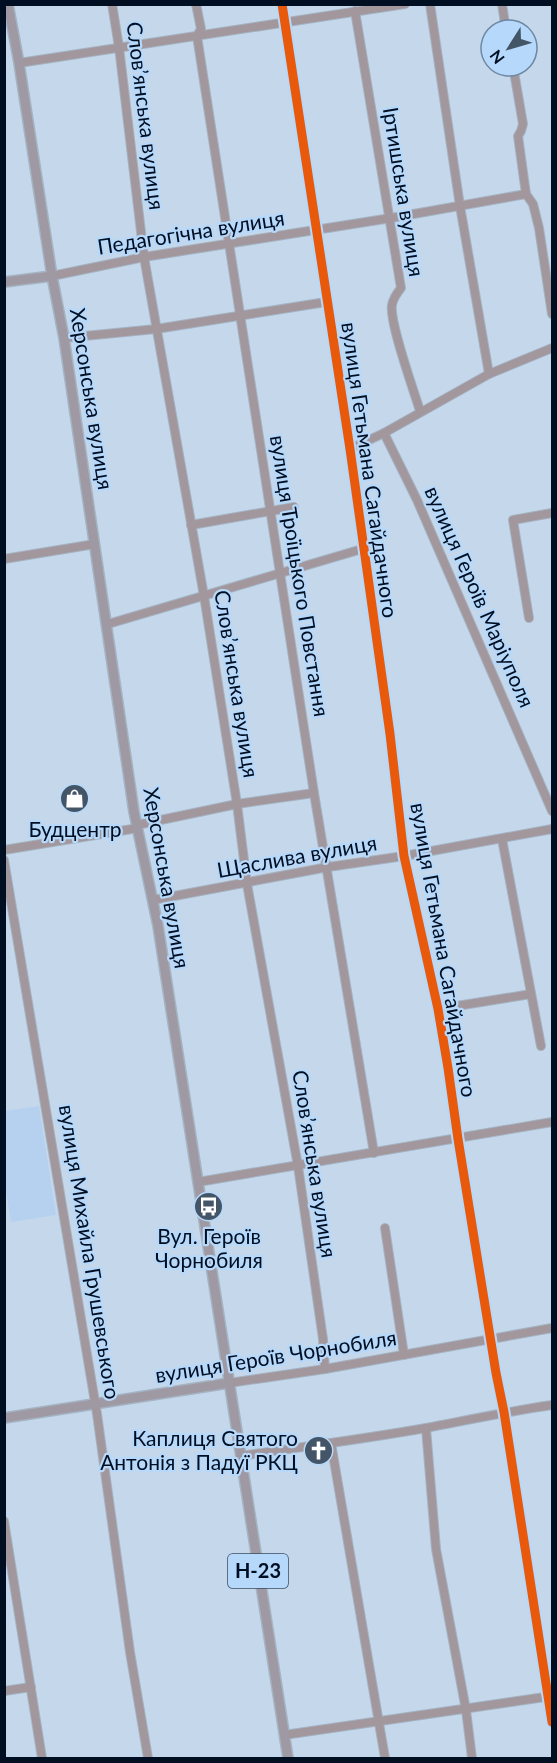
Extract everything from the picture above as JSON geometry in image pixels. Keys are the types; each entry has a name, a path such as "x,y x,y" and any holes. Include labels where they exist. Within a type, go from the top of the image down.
{"main road":[{"name":"Херсонська вулиця","path":"8,4 64,338 137,827 153,900 288,1758"},
{"name":"Педагогічна вулиця","path":"4,282 52,276"},
{"name":"вулиця Героїв Чорнобиля","path":"4,1418 229,1383"}],"street":[{"name":"Словʼянська вулиця","path":"112,4 144,256 204,596 237,804 247,884 298,1166 323,1339 325,1369"},
{"name":"вулиця Троїцького Повстання","path":"196,4 201,29 197,36 228,245 314,793 374,1153"},
{"name":"вулиця Гетьмана Сагайдачного","path":"282,4 350,449 362,549 390,734 404,856 438,1009 490,1340 504,1412 550,1696 552,1722"},
{"path":"19,63 405,4"},
{"path":"430,4 460,206 489,374"},
{"name":"Іртишська вулиця","path":"355,11 391,218 400,288 395,296 392,309 396,331 420,411"},
{"path":"515,78 523,124 518,136 526,194 533,204 539,228 552,314"},
{"name":"Педагогічна вулиця","path":"52,276 144,256 316,231 526,194"},
{"path":"64,338 156,329 326,302"},
{"path":"350,449 384,433 489,374 552,348"},
{"name":"вулиця Героїв Маріуполя","path":"384,433 417,500 552,811"},
{"path":"191,525 294,507"},
{"path":"529,618 513,520 552,513"},
{"path":"4,559 95,544"},
{"path":"108,624 362,549"},
{"path":"4,850 137,827 237,804 314,793"},
{"name":"Щаслива вулиця","path":"153,900 328,867 404,856 552,829"},
{"path":"502,839 541,1046"},
{"name":"вулиця Михайла Грушевського","path":"4,860 96,1403 130,1652 148,1758"},
{"path":"438,1009 531,994"},
{"path":"198,1182 552,1122"},
{"path":"385,1228 404,1355"},
{"name":"вулиця Героїв Чорнобиля","path":"229,1383 325,1369 552,1328"},
{"path":"240,1456 426,1428 552,1405"},
{"path":"426,1428 436,1549 466,1710 472,1758"},
{"path":"331,1443 385,1758"},
{"path":"4,1521 42,1758"},
{"path":"4,1691 31,1687"},
{"path":"284,1736 550,1696"}],"shaded area":[{"path":"39,1106 56,1215 11,1222 5,1185 5,1111"}],"cycle path":[{"path":"282,4 350,449 390,734 404,856 438,1009 552,1722"}],"place":[{"name":"Будцентр","path":"75,799"},
{"name":"Вул. Героїв Чорнобиля","path":"209,1206"},
{"name":"Каплиця Святого Антонія з Падуї РКЦ","path":"319,1451"}]}
